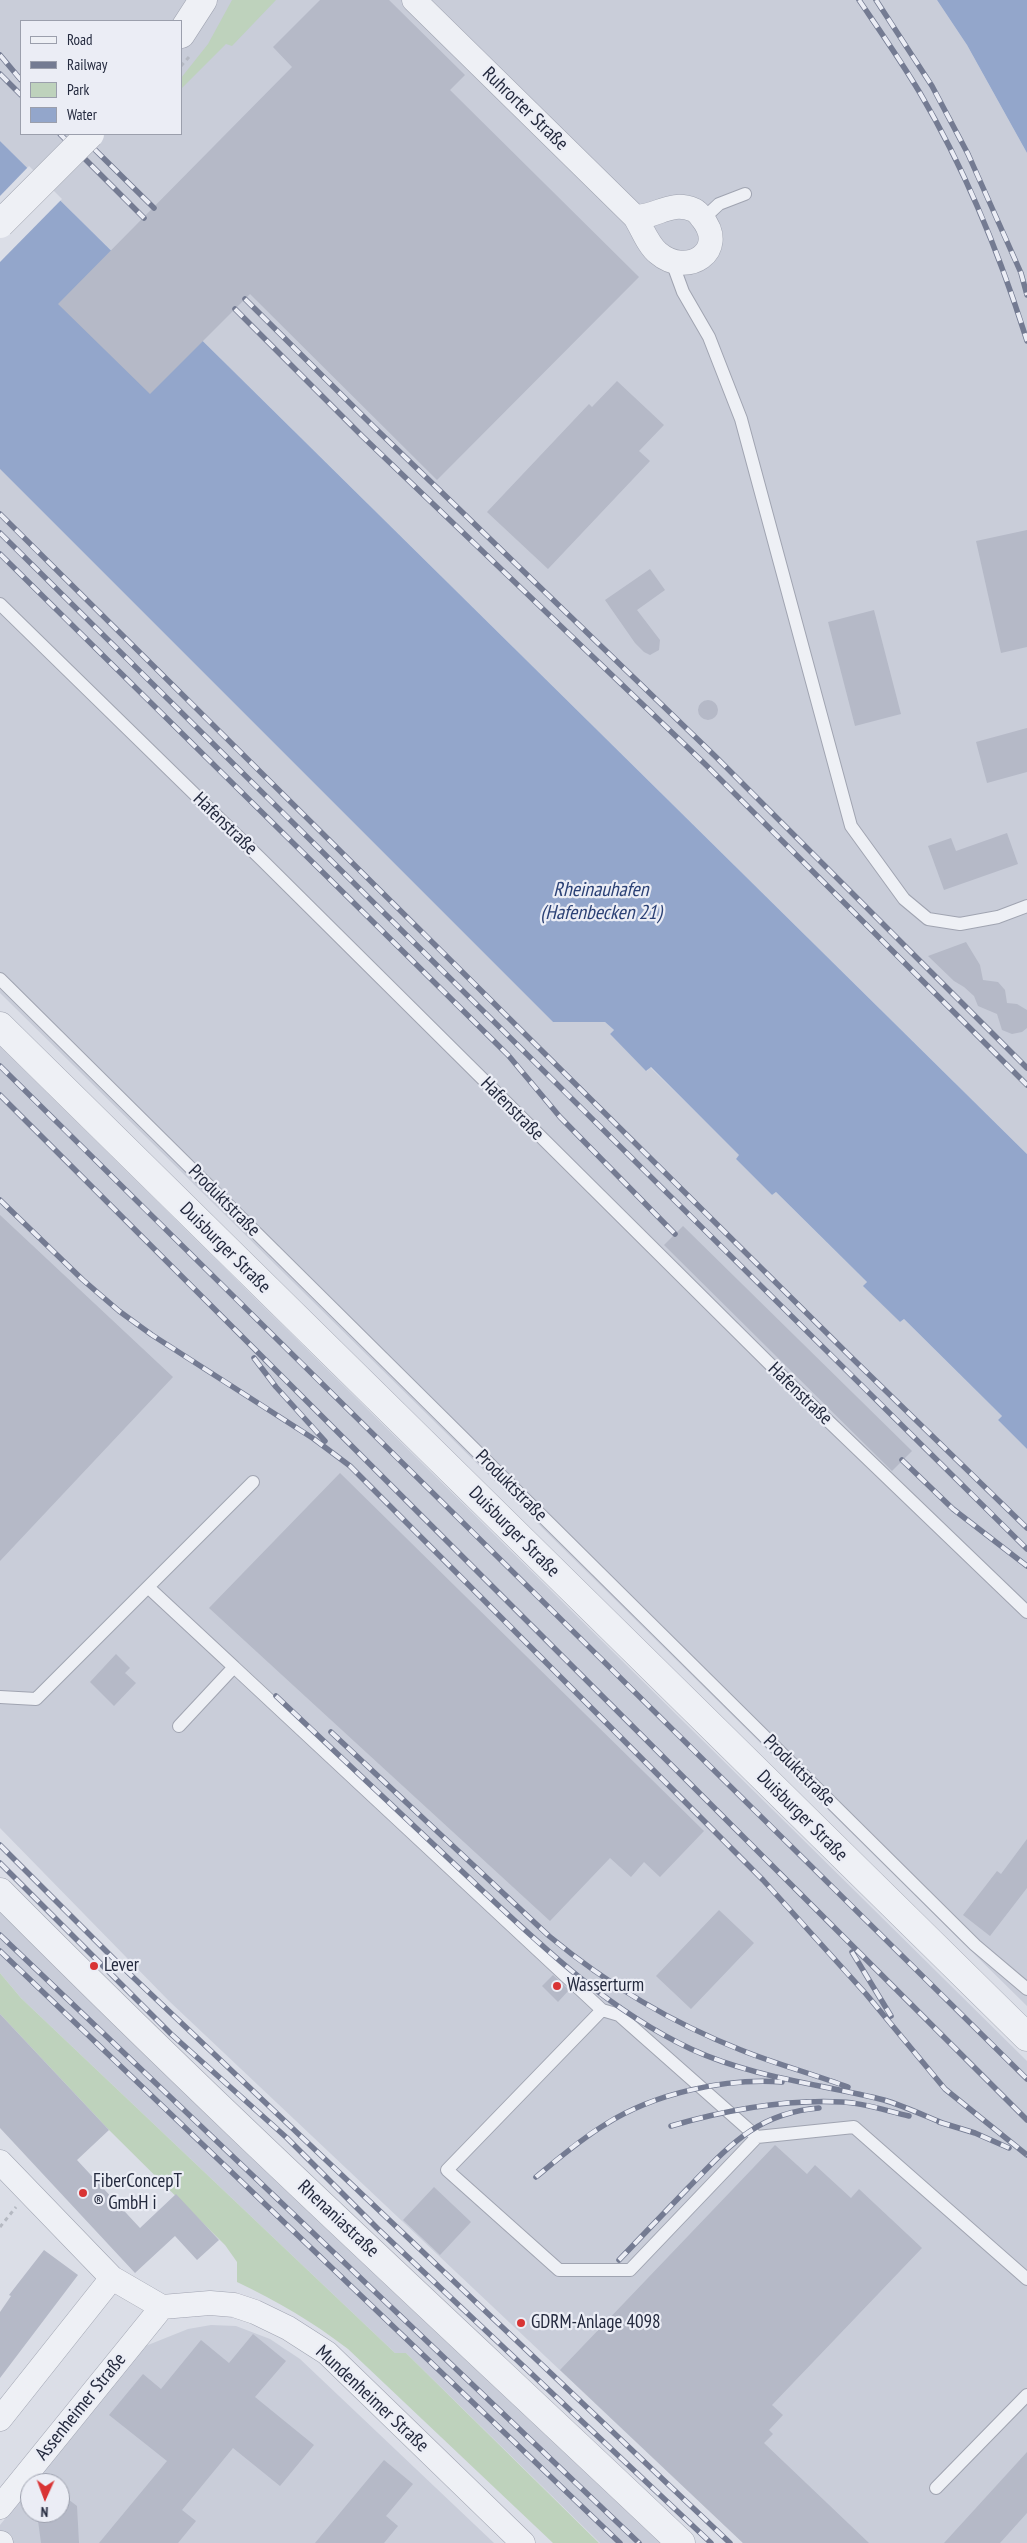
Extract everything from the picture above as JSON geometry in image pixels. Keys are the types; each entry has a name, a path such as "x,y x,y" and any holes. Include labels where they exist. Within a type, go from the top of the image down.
{"street":[{"path":"182,32 203,0"},
{"name":"Ruhrorter Straße","path":"414,0 635,217 656,252 672,262"},
{"path":"0,224 89,135"},
{"path":"635,217 650,217 661,210 678,206 696,211 703,219 708,226 711,243 705,254 693,264 672,262"},
{"name":"Duisburger Straße","path":"0,1026 1027,2037"},
{"name":"Rhenaniastraße","path":"0,1892 90,1983 237,2124 681,2543"},
{"path":"0,2162 112,2278 162,2307"},
{"path":"0,2419 112,2278"},
{"name":"Mundenheimer Straße","path":"162,2307 210,2303 234,2305 255,2312 288,2328 327,2353 523,2543"},
{"name":"Assenheimer Straße","path":"0,2507 162,2307"}],"lane":[{"path":"703,219 719,204 744,194"},
{"path":"672,262 683,292 709,337 740,419 851,826 904,899 928,919 960,924 998,917 1027,906"},
{"name":"Hafenstraße","path":"0,604 262,860 795,1389 1027,1612"},
{"name":"Produktstraße","path":"0,979 975,1945 1025,1982"},
{"path":"0,1696 36,1699 254,1482"},
{"path":"149,1588 602,2010 619,2015 757,2137"},
{"path":"179,1726 234,1667"},
{"path":"602,2010 447,2170 559,2270 630,2270 757,2137 854,2127 1027,2279"},
{"path":"936,2488 1027,2395"}],"shaded area":[{"path":"0,0 937,0 967,45 1027,153 1027,1154 0,141"},
{"path":"0,469 553,1022 605,1022 614,1030 610,1034 647,1071 650,1067 740,1155 736,1159 772,1195 776,1192 867,1282 864,1286 900,1322 904,1319 1002,1416 998,1420 1027,1449 1027,2006 0,993"},
{"path":"0,1046 1027,2061 1027,2543 743,2543 169,2001 0,1828"},
{"path":"0,1908 663,2543 600,2543 406,2353 395,2353 21,1998 0,1973"},
{"path":"211,2325 236,2326 270,2339 300,2359 494,2543 0,2543 0,2525 20,2500 20,2523 70,2523 70,2473 42,2473 143,2347 188,2329"}],"green space":[{"path":"232,0 276,0 232,46 226,44 182,88 182,77 208,44"},
{"path":"0,1973 21,1998 395,2353 406,2353 599,2543 553,2543 348,2349 294,2312 237,2282 237,2262 225,2245 109,2130 0,2014"}],"water":[{"path":"937,0 1027,0 1027,153 967,45"},
{"name":"Rheinauhafen (Hafenbecken 21)","path":"0,141 1027,1154 1027,1449 998,1420 1002,1416 904,1319 900,1322 863,1286 867,1282 776,1192 772,1195 736,1159 739,1155 651,1067 646,1071 610,1034 614,1030 605,1022 553,1022 0,469"}],"pier":[{"path":"29,166 62,199 0,262 0,196"}],"building":[{"path":"320,0 389,0 465,75 450,90 639,277 437,480 250,294 150,394 58,304 292,67 273,47"},
{"path":"617,381 664,425 639,451 650,461 548,569 487,512 589,404 592,407"},
{"path":"1027,530 1027,647 1001,653 976,541"},
{"path":"650,569 665,590 637,610 660,640 659,650 650,655 635,643 605,600"},
{"path":"874,610 901,714 855,726 828,622"},
{"path":"708,700 715,703 718,710 715,717 708,720 701,717 698,710 701,703"},
{"path":"1027,728 1027,772 987,783 976,742"},
{"path":"1007,833 1018,864 944,890 928,846 951,838 956,851"},
{"path":"966,942 980,965 983,980 998,982 1005,990 1007,1003 1017,1004 1027,1010 1027,1028 1022,1032 1012,1034 1002,1030 997,1014 978,1006 974,996 954,981 928,956"},
{"path":"0,1215 173,1377 0,1561"},
{"path":"683,1226 912,1451 892,1471 664,1245"},
{"path":"340,1473 704,1831 660,1877 644,1862 631,1877 610,1858 550,1921 209,1608"},
{"path":"116,1654 130,1668 125,1673 136,1683 114,1706 90,1682"},
{"path":"1027,1839 1027,1888 990,1936 963,1915 997,1871 1001,1874"},
{"path":"719,1910 754,1943 691,2009 656,1976"},
{"name":"Wasserturm","path":"553,1975 569,1990 558,2002 542,1986"},
{"path":"0,2014 109,2130 77,2160 140,2228 176,2194 219,2240 197,2260 175,2236 135,2273 0,2128"},
{"path":"775,2145 807,2174 815,2165 851,2198 859,2189 922,2248 772,2405 783,2415 769,2430 773,2434 764,2443 869,2543 743,2543 560,2370"},
{"path":"434,2187 471,2222 440,2255 403,2220"},
{"path":"44,2250 78,2275 0,2378 0,2312 11,2296 9,2295"},
{"path":"253,2334 286,2361 255,2397 314,2445 280,2486 233,2448 182,2510 196,2521 178,2543 99,2543 167,2461 109,2415 143,2374 161,2389 201,2340 229,2363"},
{"path":"1027,2452 1027,2513 1000,2543 944,2543"},
{"path":"384,2460 413,2484 386,2516 398,2526 384,2543 315,2543"},
{"path":"70,2501 77,2506 79,2543 41,2543 38,2523 70,2523"}],"railway":[{"path":"859,0 913,81 937,123 967,183 993,245 1027,341"},
{"path":"876,0 932,86 968,154 1021,273 1027,295"},
{"path":"0,55 20,79"},
{"path":"0,74 20,94"},
{"path":"61,135 144,218"},
{"path":"80,135 154,208"},
{"path":"245,299 375,428 716,757 1027,1068"},
{"path":"235,309 362,436 706,765 1027,1085"},
{"path":"0,514 853,1359 1027,1528"},
{"path":"0,533 1027,1549"},
{"path":"0,554 508,1055 560,1117 675,1234"},
{"path":"0,1066 1027,2079"},
{"path":"0,1095 1027,2120"},
{"path":"0,1200 83,1280 119,1311 152,1335 314,1439 350,1466 763,1880 866,1994 945,2089 1027,2155"},
{"path":"254,1358 276,1387 325,1441"},
{"path":"902,1460 953,1509 1027,1566"},
{"path":"276,1696 544,1947 571,1971 629,2014 691,2049 714,2059 737,2067 786,2079 884,2100 945,2124"},
{"path":"331,1732 549,1936 593,1970 664,2014 715,2039 754,2055 848,2087"},
{"path":"0,1845 117,1962 730,2543"},
{"path":"0,1863 171,2034 287,2138 377,2228 711,2543"},
{"path":"0,1935 639,2543"},
{"path":"0,1951 620,2543"},
{"path":"852,1952 891,2016"},
{"path":"536,2177 597,2130 625,2113 646,2104 668,2096 714,2085 760,2081 782,2082"},
{"path":"671,2126 755,2107 799,2102 851,2103 909,2116"},
{"path":"619,2260 717,2158 746,2134 761,2124 778,2117 797,2111 819,2108"},
{"path":"939,2122 975,2133 1009,2148"}],"place":[{"name":"Lever","path":"94,1966"},
{"name":"Wasserturm","path":"557,1986"},
{"name":"FiberConcepT ® GmbH i","path":"83,2193"},
{"name":"GDRM-Anlage 4098","path":"521,2323"}]}
